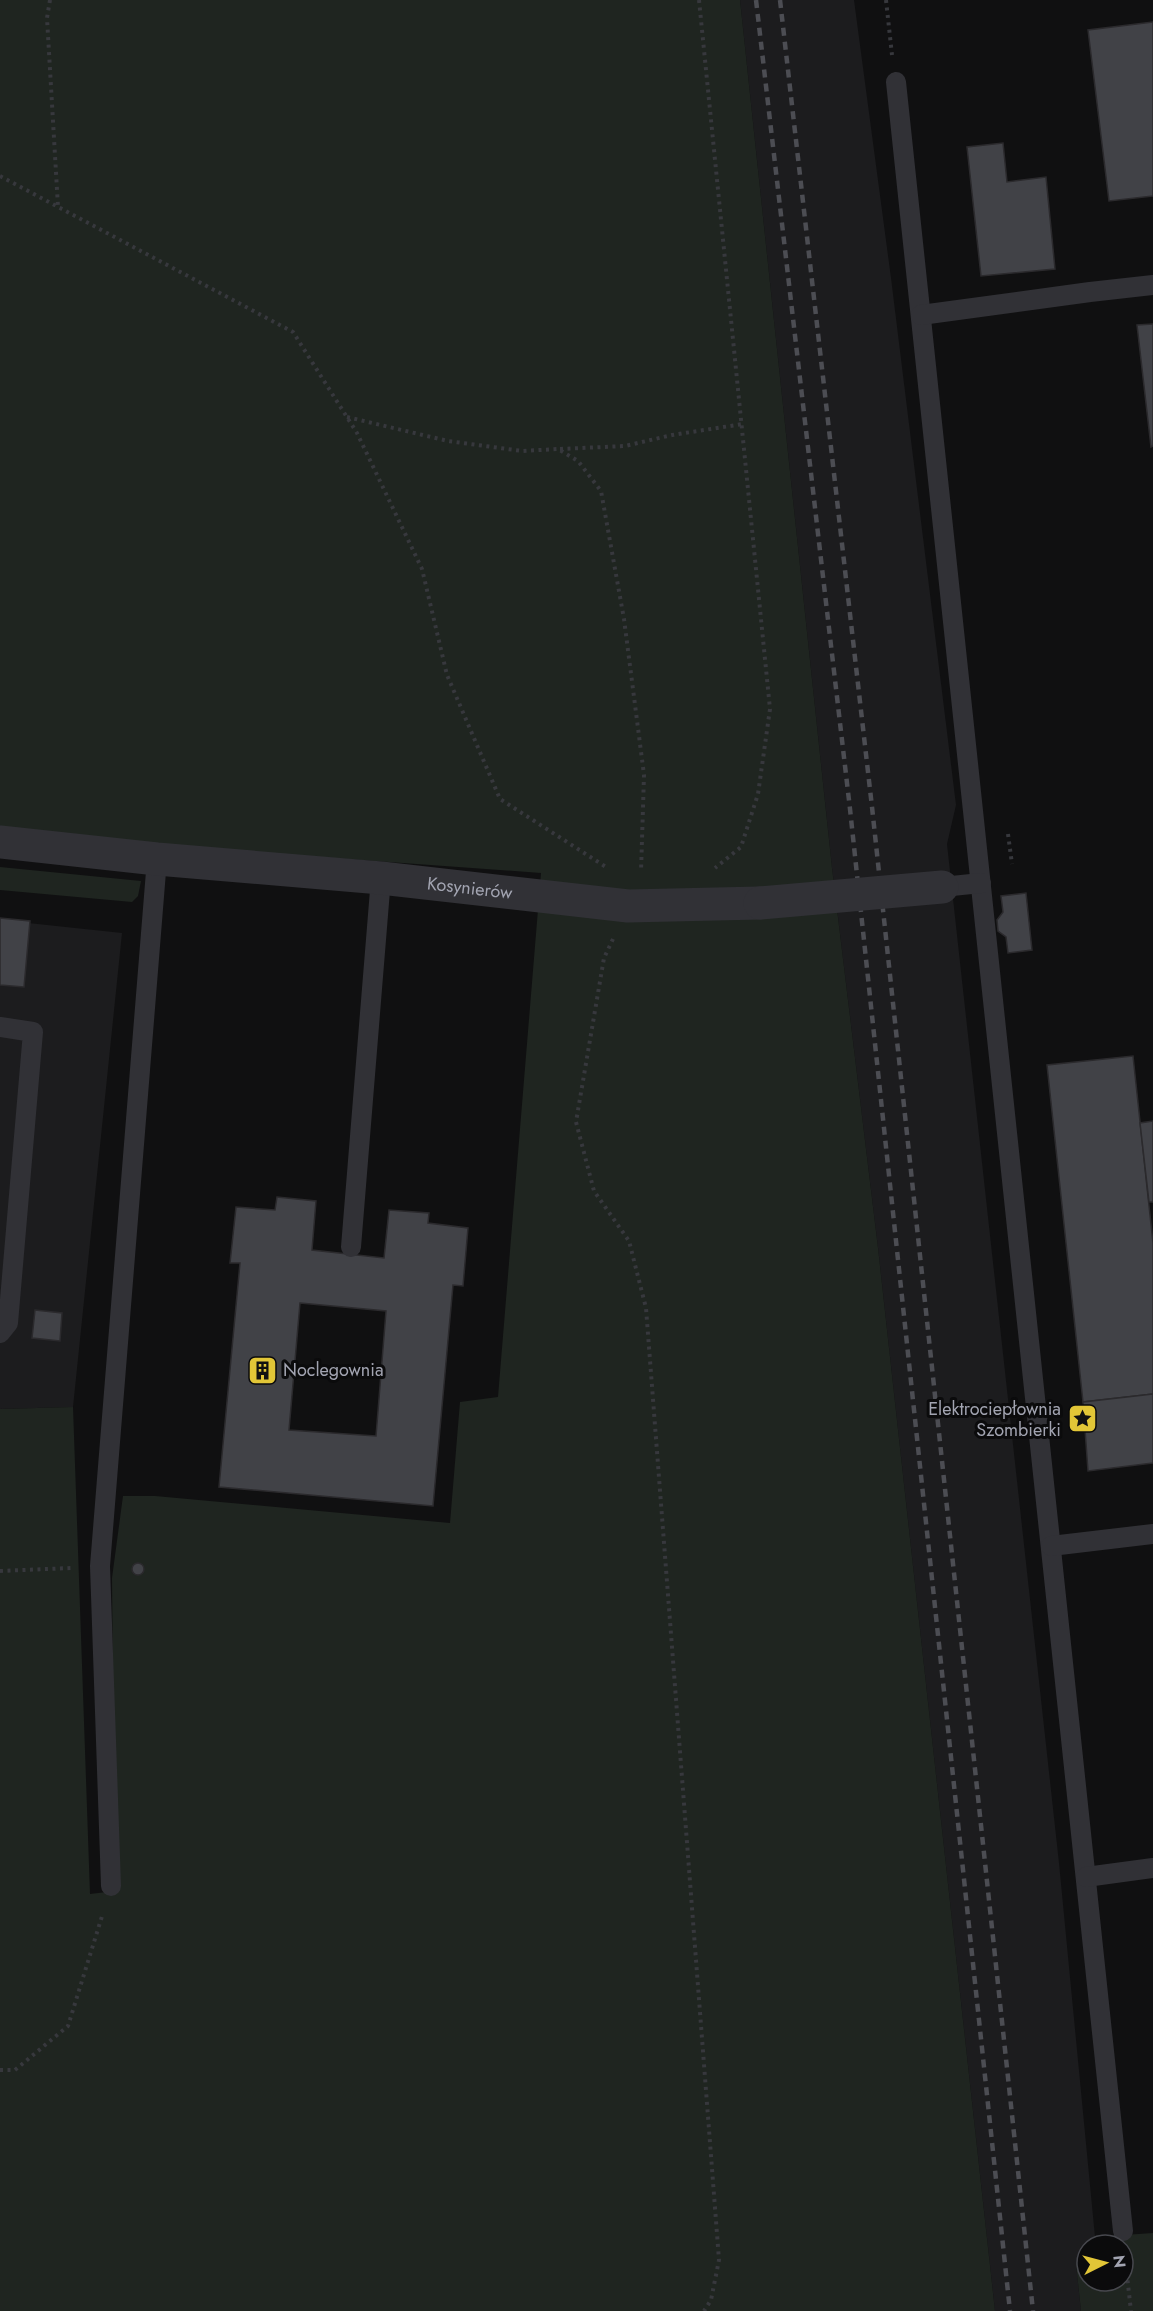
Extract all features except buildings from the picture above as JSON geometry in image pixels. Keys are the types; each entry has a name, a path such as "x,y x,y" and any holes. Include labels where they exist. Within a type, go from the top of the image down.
{"street":[{"name":"Kosynierów","path":"0,842 158,859 634,897 760,903 942,887"}],"lane":[{"path":"896,82 1123,2231"},
{"path":"921,315 1153,285"},
{"path":"111,1886 100,1566 158,859"},
{"path":"351,1246 381,878"},
{"path":"942,887 981,883"},
{"path":"0,1027 33,1032 8,1323 0,1333"},
{"path":"1051,1546 1153,1534"},
{"path":"1086,1877 1153,1868"}],"path":[{"path":"50,0 47,18 58,207"},
{"path":"699,0 770,709 758,794 741,847 710,872"},
{"path":"886,0 896,82"},
{"path":"0,176 293,332 357,433 422,568 447,675 500,799 611,869"},
{"path":"347,417 448,441 522,451 625,446 672,435 743,424"},
{"path":"558,449 578,461 601,491 624,619 644,775 634,897 604,958 576,1122 594,1191 629,1241 646,1308 719,2259 711,2300 704,2311"},
{"path":"1008,834 1012,864"},
{"path":"0,1571 100,1566"},
{"path":"0,2070 15,2070 68,2026 111,1886"},
{"path":"1123,2231 1131,2311"}],"shaded area":[{"path":"0,0 740,0 832,868 878,1248 995,2311 0,2311 0,1409 73,1407 90,1894 115,1891 112,1578 123,1496 155,1496 450,1523 460,1402 498,1397 541,873 197,848 0,842"},
{"path":"740,0 854,0 956,805 947,844 1059,1863 1095,2233 1075,2233 1075,2293 1079,2293 1081,2311 995,2311 878,1248 832,868"},
{"path":"0,867 141,881 138,896 132,902 0,890"},
{"path":"0,920 122,933 73,1407 0,1409"},
{"path":"1153,2233 1153,2311 1081,2311 1079,2293 1135,2293 1135,2234"}],"railway":[{"path":"756,0 850,809 1010,2311"},
{"path":"780,0 872,807 1033,2311"}],"place":[{"name":"Noclegownia","path":"262,1370"},
{"name":"Elektrociepłownia Szombierki","path":"1082,1419"}]}
